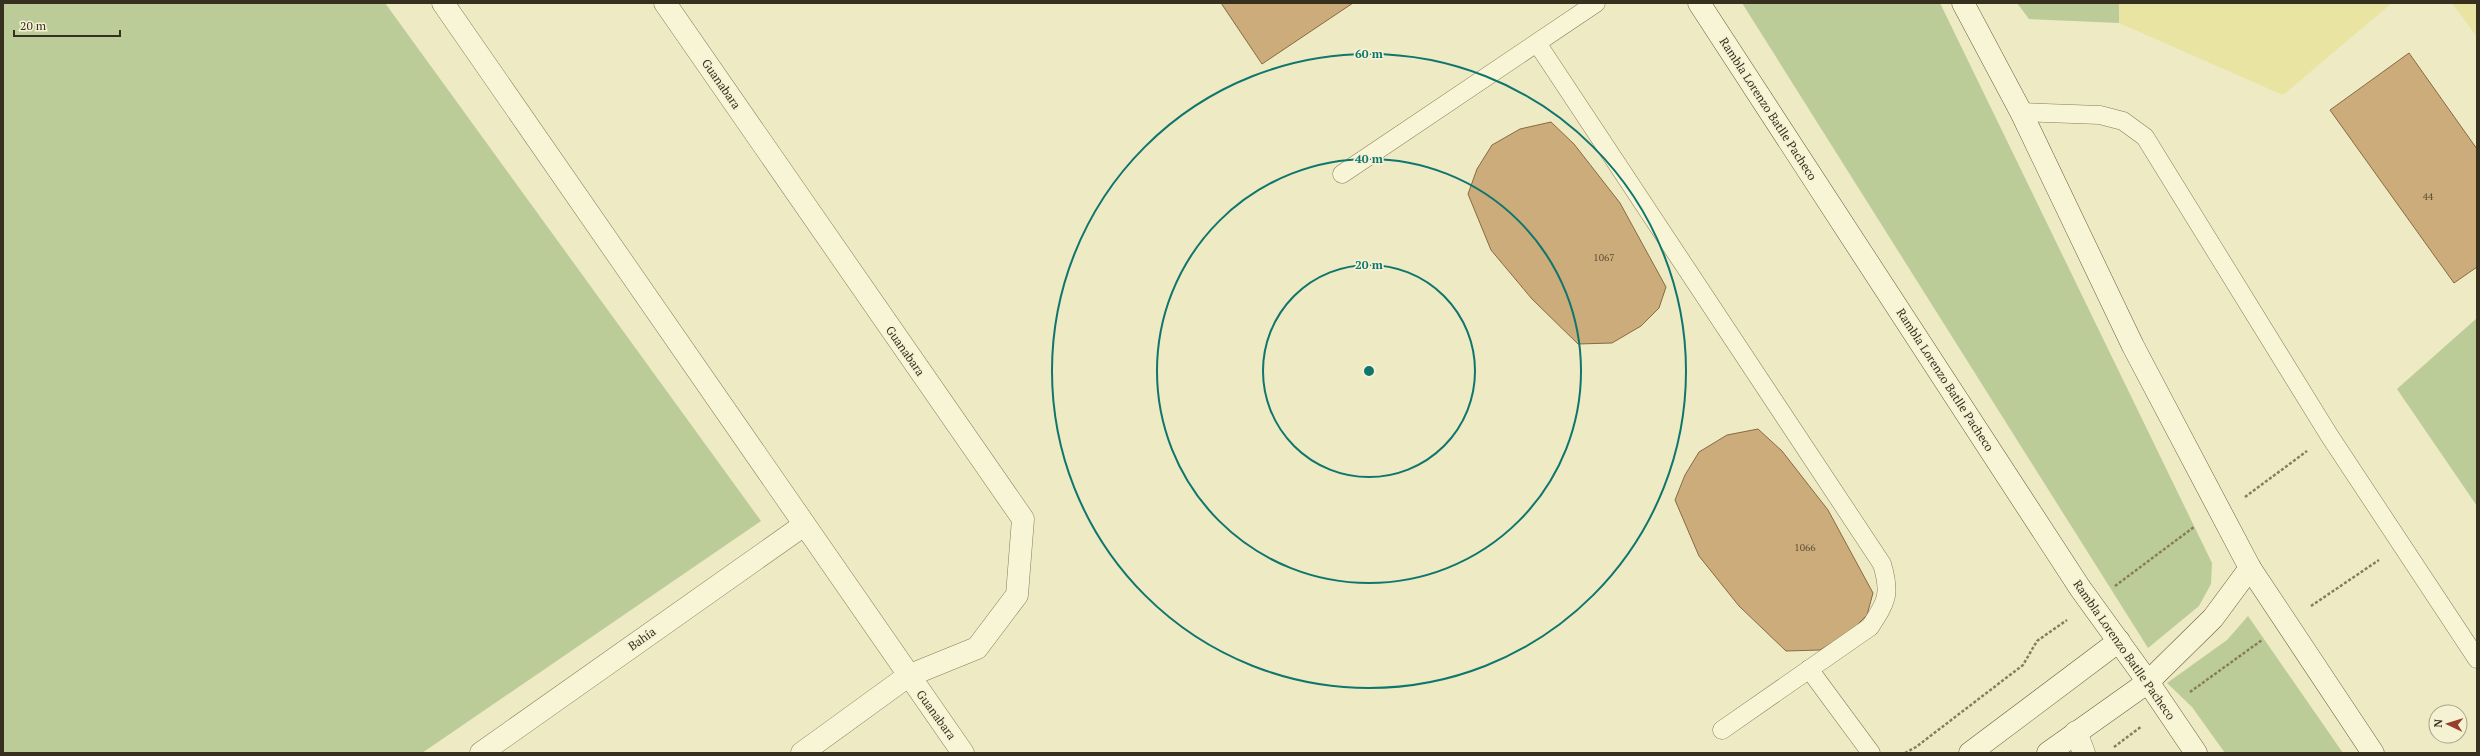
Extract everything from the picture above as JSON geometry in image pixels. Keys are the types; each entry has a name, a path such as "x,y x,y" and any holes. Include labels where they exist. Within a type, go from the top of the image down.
{"street":[{"name":"Guanabara","path":"443,3 908,676 963,753"},
{"name":"Guanabara","path":"665,3 1023,519 1017,595 977,648 908,676"},
{"name":"Rambla Lorenzo Batlle Pacheco","path":"1699,3 2080,588 2148,682 2196,753"},
{"path":"1963,3 2021,112 2133,346 2250,568 2372,753"},
{"name":"Bahía","path":"481,753 804,525"},
{"path":"2048,753 2148,682 2213,618 2250,568"},
{"path":"1970,753 2119,641"},
{"path":"802,753 908,676"},
{"path":"2076,732 2084,753"}],"lane":[{"path":"1342,174 1596,3"},
{"path":"1537,42 1882,564 1888,586 1883,608 1870,627 1722,730"},
{"path":"2021,112 2100,115 2123,121 2145,137 2329,435 2477,658"},
{"path":"1809,669 1871,753"}],"path":[{"path":"2110,749 2286,623 2401,545"}],"green space":[{"path":"3,3 385,3 761,521 422,753 3,753"},
{"path":"1742,3 1940,3 2212,563 2211,584 2199,606 2148,648"},
{"path":"2017,3 2119,3 2119,23 2029,19"},
{"path":"2477,318 2477,506 2397,389"},
{"path":"2248,616 2343,753 2225,753 2192,707 2167,683 2227,640"}],"sand":[{"path":"2119,3 2392,3 2283,95 2119,23"},
{"path":"2452,3 2477,3 2477,37"}],"building":[{"path":"1221,3 1353,3 1262,64"},
{"path":"2409,53 2477,149 2477,267 2454,283 2330,110"},
{"path":"1551,122 1574,144 1620,203 1666,287 1659,308 1641,326 1612,343 1578,344 1532,299 1491,250 1468,194 1477,169 1492,145 1520,129"},
{"path":"1758,429 1782,451 1828,510 1873,593 1867,615 1849,633 1820,650 1786,651 1739,606 1699,556 1675,500 1685,475 1699,452 1727,435"}]}
